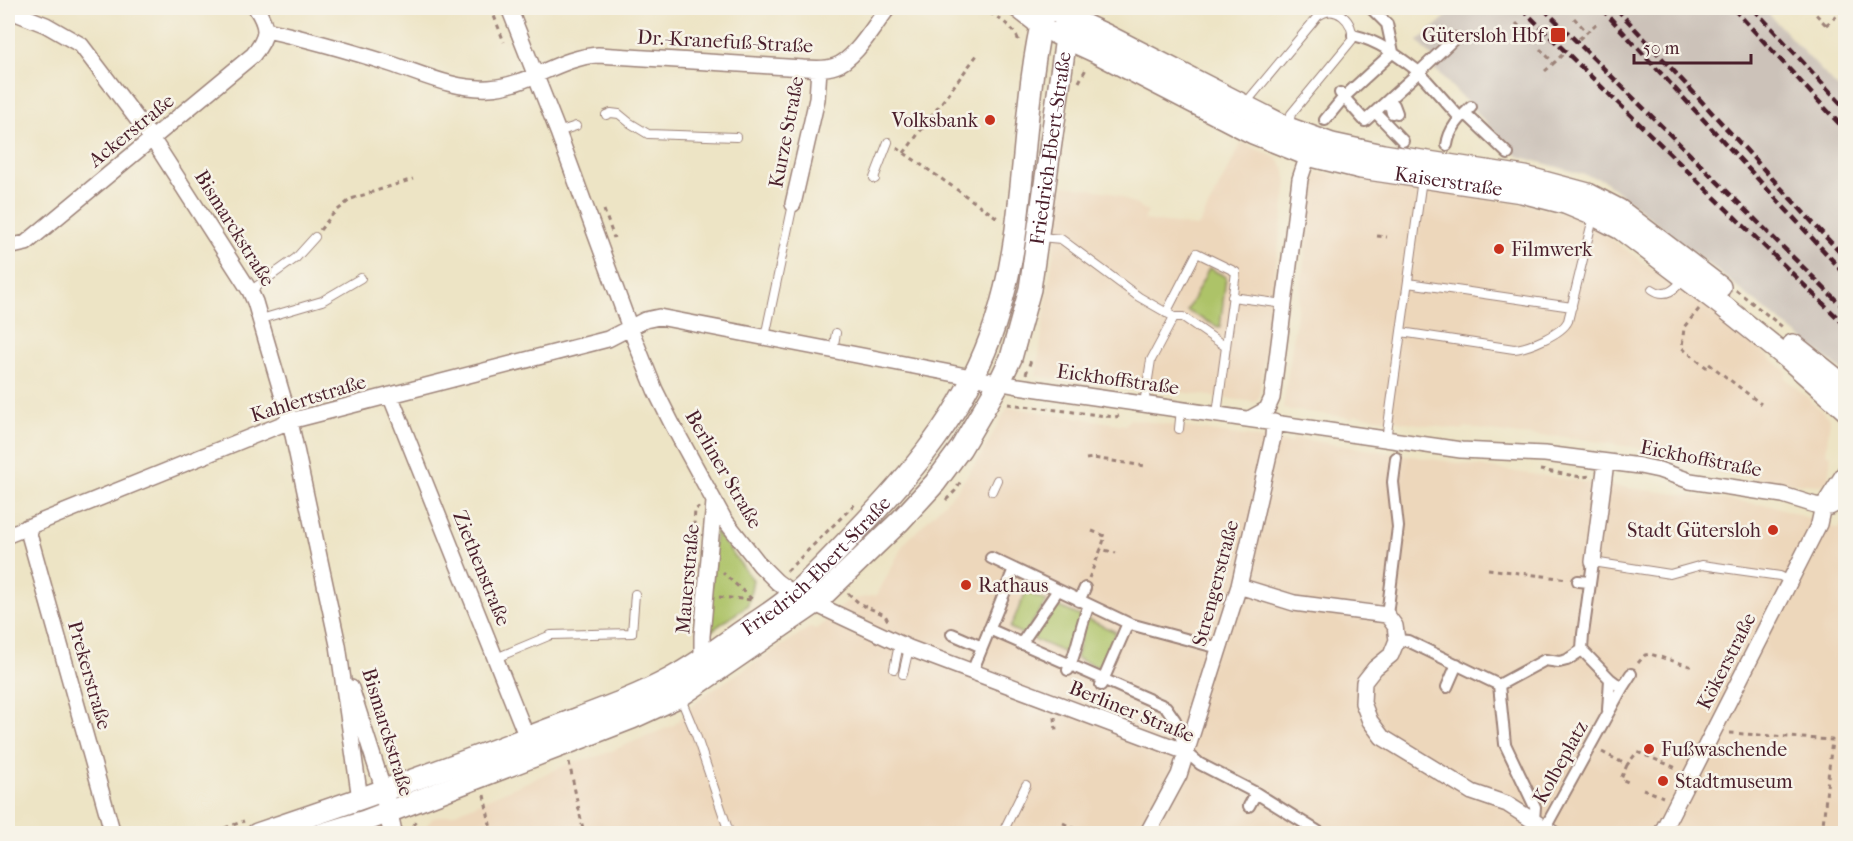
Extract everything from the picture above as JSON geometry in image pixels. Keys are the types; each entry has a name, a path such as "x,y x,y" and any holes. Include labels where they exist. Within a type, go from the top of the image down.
{"main road":[{"name":"Kaiserstraße","path":"1044,14 1071,22 1229,110 1286,137 1332,144 1423,170 1597,207 1621,229 1688,272 1845,387"},
{"name":"Friedrich-Ebert-Straße","path":"675,687 702,659 795,594 914,468 939,436 974,378 987,349 1007,285 1035,52 1044,14"},
{"name":"Kaiserstraße","path":"1071,22 1094,51 1286,137 1308,155 1361,168 1423,170"},
{"name":"Friedrich-Ebert-Straße","path":"257,834 384,791 632,718 675,687 814,604 900,521 935,483 962,448 1011,357 1030,289 1071,22"},
{"name":"Kaiserstraße","path":"1688,272 1722,306 1790,358 1845,410"},
{"name":"Friedrich-Ebert-Straße","path":"322,834 366,827 389,812 531,747"}],"street":[{"path":"256,8 264,20 266,30"},
{"name":"Berliner Straße","path":"509,8 655,390 708,504 724,519 760,565 777,582 795,594 904,646 1186,752 1200,764 1256,794 1305,829 1322,834"},
{"name":"Dr.-Kranefuß-Straße","path":"266,30 388,63 464,87 489,88 509,85 582,56 598,55 819,69 836,66 850,58 888,8"},
{"name":"Kaiserstraße","path":"1017,8 1044,14"},
{"path":"1371,8 1387,24 1394,52"},
{"name":"Bismarckstraße","path":"8,10 46,26 81,45 153,140 250,291 261,320 290,421 338,645 366,827"},
{"name":"Ackerstraße","path":"8,248 26,243 153,140 253,55 263,43 266,30"},
{"path":"1353,34 1367,38 1394,52 1466,113 1508,154"},
{"path":"1342,95 1365,121 1455,38"},
{"path":"1325,120 1342,95 1394,52"},
{"name":"Kurze Straße","path":"793,204 816,99 819,69"},
{"path":"1389,99 1395,113"},
{"path":"1375,112 1403,141"},
{"path":"1447,145 1448,134 1466,113"},
{"path":"1249,419 1267,409 1272,398 1300,179 1308,155 1332,144"},
{"name":"Eickhoffstraße","path":"630,328 645,320 659,317 999,383 1386,440 1487,452 1520,451 1648,467 1690,481 1783,495 1804,503 1823,506"},
{"name":"Kahlertstraße","path":"8,535 290,421 608,339 630,328"},
{"name":"Ziethenstraße","path":"390,395 531,747"},
{"name":"Strengerstraße","path":"1147,834 1179,775 1239,586 1273,437 1274,422"},
{"path":"1396,458 1394,482 1398,527 1387,615 1395,626 1397,640 1391,654 1364,682 1363,703 1370,721 1382,737 1472,792 1507,804 1542,822 1545,806 1553,810"},
{"path":"1605,462 1582,650 1622,688"},
{"name":"Kökerstraße","path":"1661,834 1819,524 1823,506 1845,470"},
{"path":"1823,506 1835,505 1845,499"},
{"name":"Mauerstraße","path":"702,659 709,561 708,504"},
{"name":"Prekerstraße","path":"27,527 112,834"},
{"path":"991,558 1128,623 1166,629 1219,648"},
{"path":"972,672 1014,569"},
{"path":"1578,581 1590,582"},
{"path":"1239,586 1294,603 1387,615"},
{"path":"1069,668 1083,617 1085,588"},
{"path":"1022,644 1058,590"},
{"path":"1102,682 1128,623"},
{"path":"989,629 1123,692 1166,707 1175,720 1186,752"},
{"path":"952,634 982,647"},
{"path":"1397,640 1408,641 1499,685 1545,660 1559,662 1567,660 1582,650"},
{"name":"Bismarckstraße","path":"338,645 384,791 393,834"},
{"path":"1446,687 1457,664"},
{"name":"Kolbeplatz","path":"1499,685 1505,744 1542,822 1553,810 1594,748 1608,713 1631,674"},
{"name":"Kolbeplatz","path":"1608,713 1610,679"},
{"path":"1249,806 1256,794"}],"lane":[{"path":"1229,110 1318,16 1329,11 1341,14 1350,24 1353,34 1348,46 1291,114 1286,137"},
{"path":"606,115 619,114 648,134 736,137"},
{"path":"558,132 576,126"},
{"path":"875,179 888,142"},
{"path":"1386,440 1423,170"},
{"path":"765,337 793,204"},
{"path":"1401,332 1520,348 1561,331 1568,321 1597,207"},
{"path":"250,291 296,258 315,237"},
{"path":"1038,237 1060,239 1139,297 1174,317 1183,317 1226,347"},
{"path":"1166,313 1197,253 1236,272 1217,414"},
{"path":"1652,289 1665,294 1677,287 1688,272"},
{"path":"261,320 322,301 361,278"},
{"path":"1408,283 1572,307"},
{"path":"1232,297 1284,304"},
{"path":"1144,404 1151,360 1174,317"},
{"path":"833,350 836,333"},
{"path":"1179,429 1182,409"},
{"path":"992,491 997,480"},
{"path":"1593,562 1670,574 1702,565 1780,576 1790,581"},
{"path":"496,658 551,635 632,633 635,594"},
{"path":"894,669 904,646"},
{"path":"903,674 904,646"},
{"path":"675,687 696,735 729,832"},
{"path":"1002,834 1026,785"}],"path":[{"path":"148,8 151,11 154,8"},
{"path":"982,8 1010,28 1017,36"},
{"path":"1810,8 1826,26 1845,8"},
{"path":"1834,8 1840,13"},
{"path":"1574,18 1587,32"},
{"path":"1516,23 1530,38"},
{"path":"1580,39 1596,24"},
{"path":"1540,49 1554,63"},
{"path":"1545,71 1563,54"},
{"path":"977,55 904,153 999,219"},
{"path":"315,237 333,214 351,199 413,179"},
{"path":"1377,236 1387,237"},
{"path":"1701,307 1684,327 1682,348 1706,367 1708,363 1761,404"},
{"path":"1025,375 1030,364"},
{"path":"1008,404 1115,417 1122,415"},
{"path":"1086,459 1093,458 1145,466"},
{"path":"688,605 695,510 708,504"},
{"path":"1085,588 1105,536 1092,531"},
{"path":"1101,549 1116,553"},
{"path":"706,596 753,600 709,561"},
{"path":"784,574 797,563"},
{"path":"1488,569 1578,581"},
{"path":"850,593 860,604 885,615"},
{"path":"1631,674 1645,654 1693,666"},
{"path":"1715,729 1725,733 1832,740 1822,834"},
{"path":"1594,748 1627,765"},
{"path":"1630,783 1621,779 1627,765 1637,752 1691,775"},
{"path":"568,759 584,834"},
{"path":"1643,789 1676,804"},
{"path":"484,795 492,834"},
{"path":"1063,823 1084,833"},
{"path":"411,834 414,825"}],"shaded area":[{"path":"1456,8 1763,8 1845,96 1845,373 1603,180 1518,156 1432,66 1436,62 1418,41"},
{"path":"1242,142 1276,158 1284,167 1287,182 1259,398 1254,402 1143,387 1139,391 1036,376 1063,185 1111,192 1148,211 1144,220 1198,227"},
{"path":"1317,172 1553,210 1576,217 1611,238 1663,278 1707,306 1787,372 1784,377 1830,418 1826,453 1831,455 1828,482 1820,485 1779,482 1712,472 1663,452 1567,437 1519,435 1464,427 1463,430 1354,415 1353,418 1283,409"},
{"path":"1008,407 1125,425 1130,419 1292,443 1293,438 1590,483 1774,506 1838,529 1845,521 1845,833 419,834 433,818 453,814 573,762 599,756 674,725 701,697 809,628 817,629 849,600 877,595 903,545 957,490 981,455"}],"green space":[{"path":"1209,268 1226,277 1220,328 1187,311"},
{"path":"715,531 753,580 748,605 707,634"},
{"path":"1026,592 1047,601 1024,635 1010,628"},
{"path":"1051,603 1082,617 1072,656 1029,637"},
{"path":"1085,618 1116,632 1100,668 1076,658"}],"railway":[{"path":"1521,8 1846,326"},
{"path":"1543,8 1846,310"},
{"path":"1601,8 1846,275"},
{"path":"1616,8 1846,259"},
{"path":"1733,8 1846,131"},
{"path":"1753,8 1846,109"}],"place":[{"name":"Gütersloh Hbf","path":"1558,35"},
{"name":"Volksbank","path":"990,120"},
{"name":"Filmwerk","path":"1499,249"},
{"name":"Stadt Gütersloh","path":"1773,530"},
{"name":"Rathaus","path":"966,585"},
{"name":"Fußwaschende","path":"1649,749"},
{"name":"Stadtmuseum","path":"1663,781"}]}
